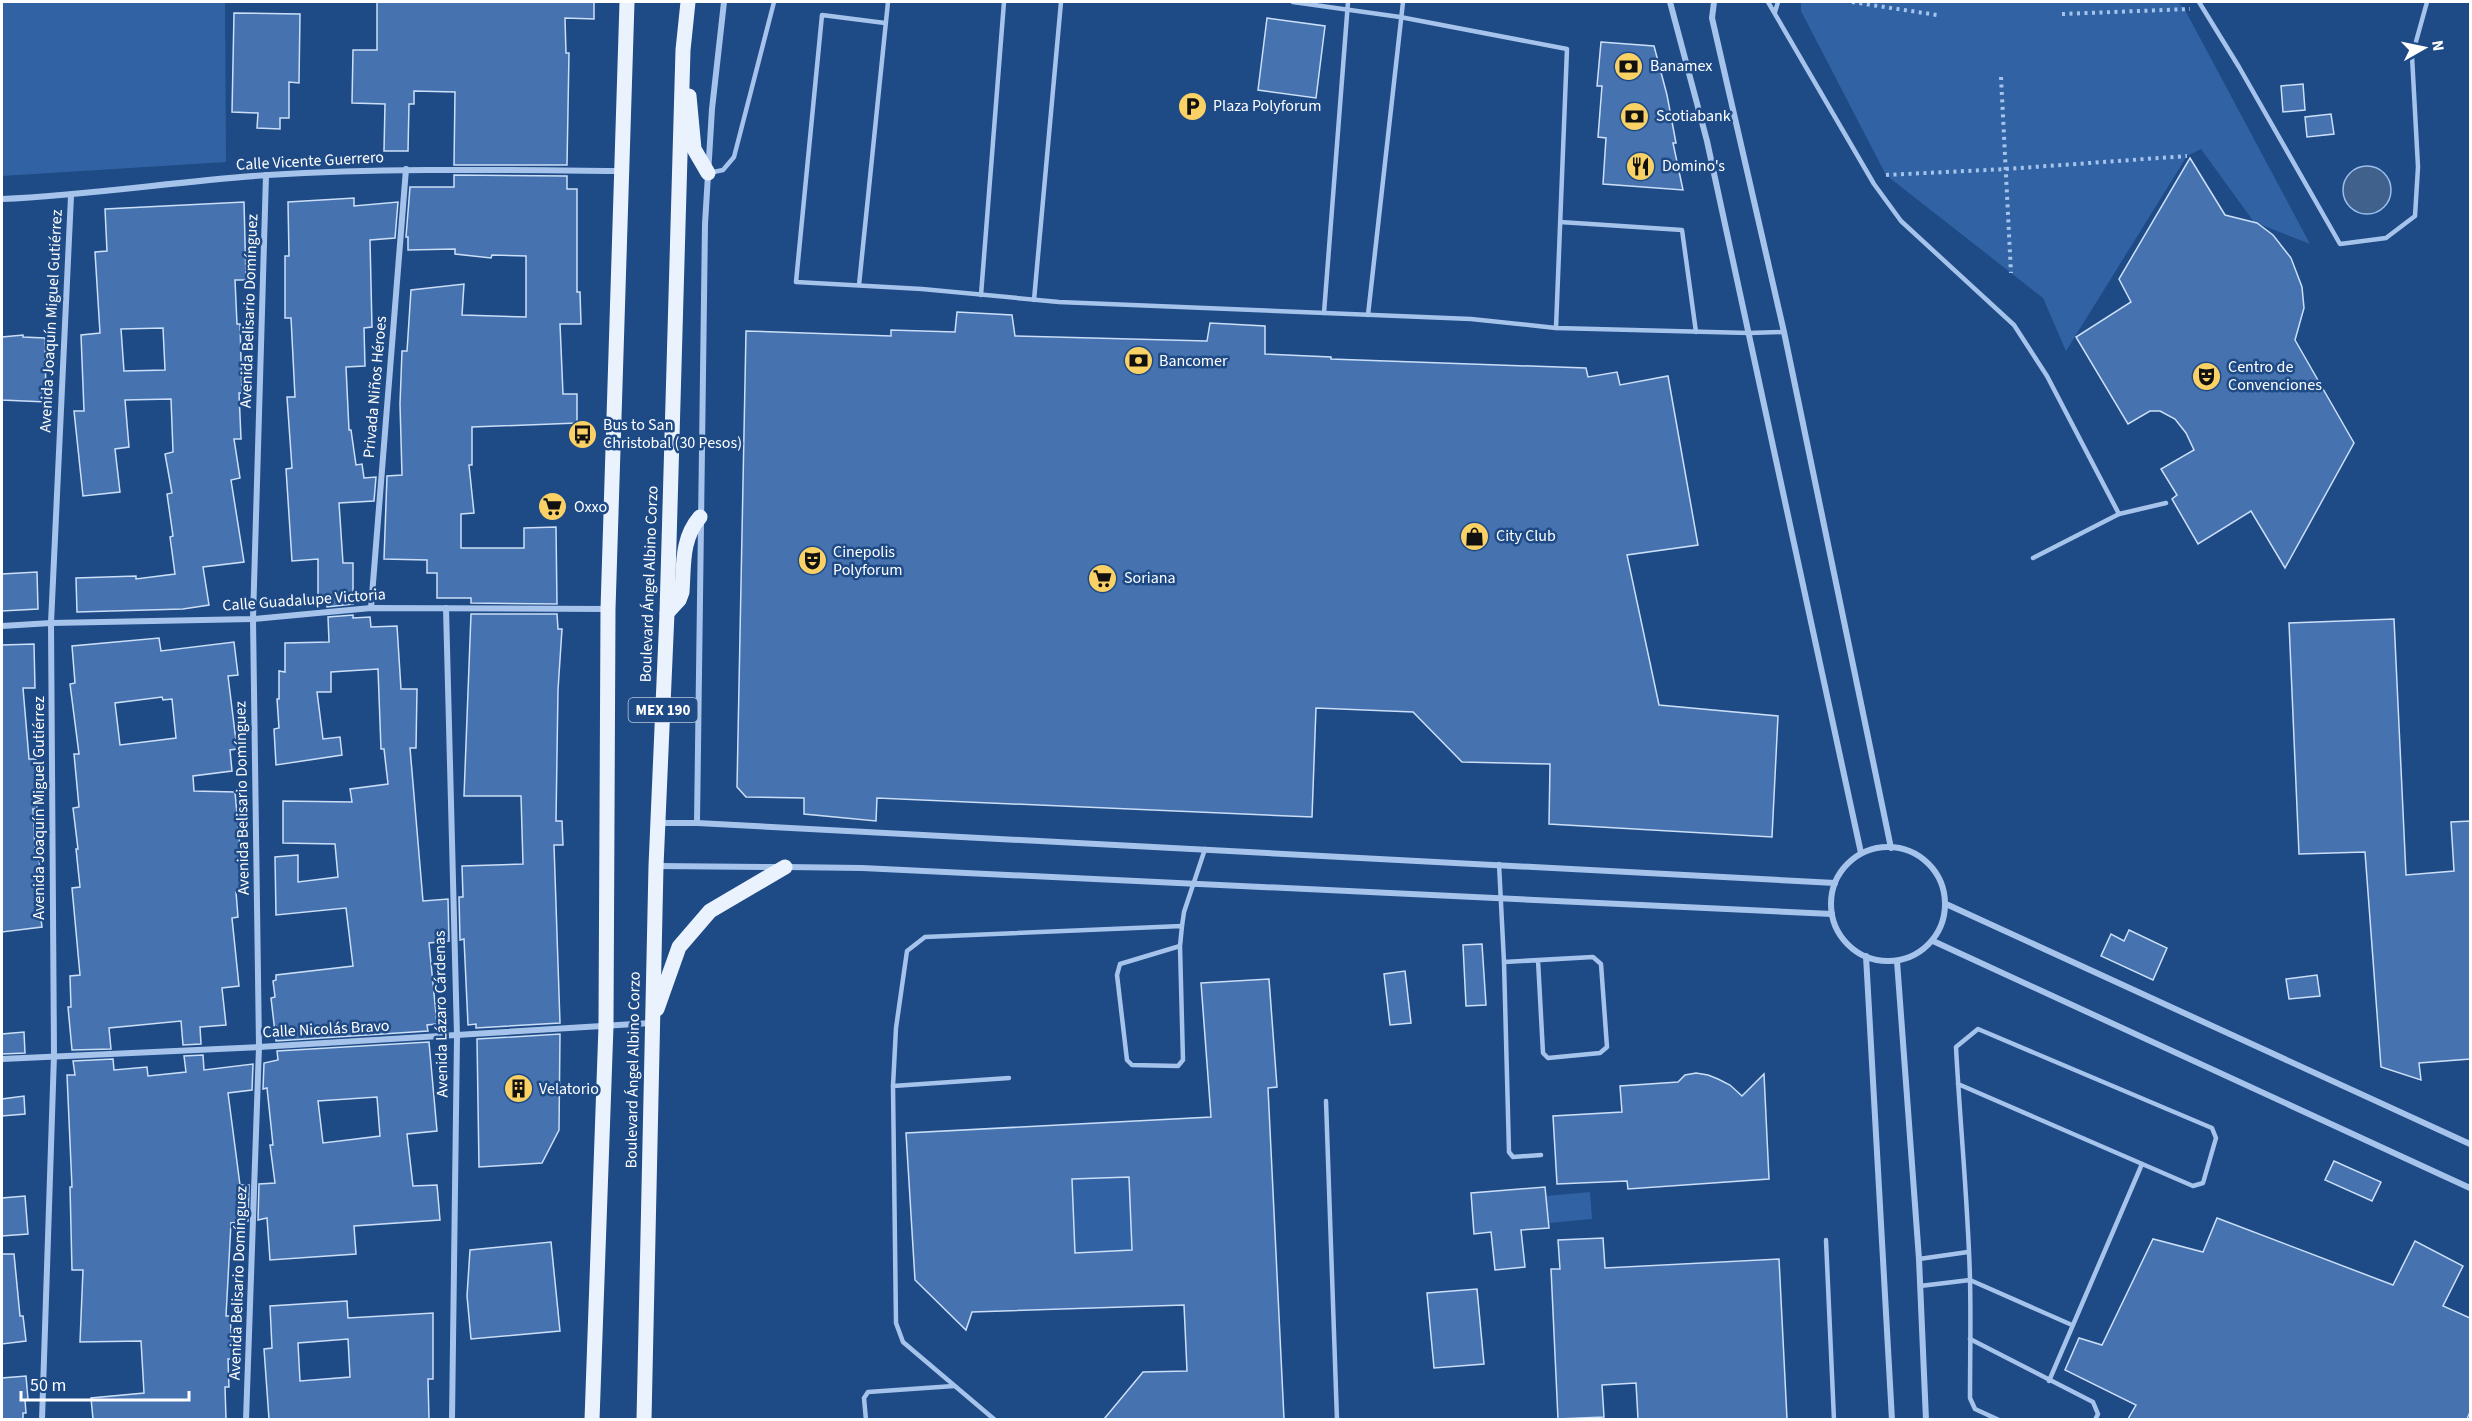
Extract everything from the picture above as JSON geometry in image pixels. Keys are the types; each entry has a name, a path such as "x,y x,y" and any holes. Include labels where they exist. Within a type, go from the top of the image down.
{"main road":[{"name":"Boulevard Ángel Albino Corzo","path":"592,1419 606,1026 608,609 627,2"},
{"name":"Boulevard Ángel Albino Corzo","path":"644,1418 656,866 667,613 682,76 688,2"},
{"path":"682,76 690,97 694,149 708,173"},
{"path":"667,613 679,600 682,592 686,538 691,527 700,517"},
{"path":"652,1023 679,947 710,911 785,867"}],"street":[{"path":"697,823 705,224 712,109 724,2"},
{"path":"1670,2 1707,141 1861,854"},
{"path":"1714,2 1712,18 1784,332 1891,848"},
{"name":"Calle Vicente Guerrero","path":"2,199 71,196 266,175 406,169 622,171"},
{"name":"Privada Niños Héroes","path":"371,608 406,169"},
{"name":"Avenida Belisario Domínguez","path":"246,1419 259,1047 253,619 266,175"},
{"name":"Avenida Joaquín Miguel Gutiérrez","path":"42,1419 54,1055 51,623 71,196"},
{"name":"Calle Guadalupe Victoria","path":"2,626 253,619 371,608 608,609"},
{"name":"Avenida Lázaro Cárdenas","path":"446,608 457,1036 452,1419"},
{"path":"658,823 697,823 1835,883"},
{"path":"1891,848 1909,850 1928,862 1941,881 1946,904 1944,921 1934,941 1918,953 1897,961 1866,956 1855,951 1843,939 1835,926 1832,914 1835,883 1845,866 1861,854 1891,848"},
{"path":"656,866 862,868 1832,914"},
{"path":"1946,904 2470,1144"},
{"path":"1934,941 2470,1188"},
{"path":"1866,956 1892,1419"},
{"path":"1897,961 1919,1258 1926,1419"},
{"name":"Calle Nicolás Bravo","path":"2,1059 259,1047 652,1023"}],"lane":[{"path":"708,173 723,170 734,158 774,2"},
{"path":"859,285 888,2"},
{"path":"981,295 1004,2"},
{"path":"1034,300 1061,2"},
{"path":"1293,2 1400,18 1567,50 1556,328"},
{"path":"1324,313 1348,2"},
{"path":"1368,315 1403,2"},
{"path":"1768,2 1874,184 1901,221 2014,325 2047,376 2119,514"},
{"path":"1775,12 1778,2"},
{"path":"2199,2 2239,67 2340,244 2386,238 2415,216 2418,167 2412,56 2427,2"},
{"path":"885,23 822,15 796,282 1034,300 1471,320 1556,328 1784,332"},
{"path":"1560,222 1682,230 1696,332"},
{"path":"2033,558 2119,514 2166,503"},
{"path":"1180,946 1120,964 1117,975 1127,1060 1132,1065 1178,1066 1183,1060 1180,946 1184,912 1205,849"},
{"path":"1499,864 1509,1152 1513,1157 1541,1155"},
{"path":"995,1419 903,1342 896,1323 893,1086 896,1028 907,951 925,937 1182,927"},
{"path":"1504,962 1539,960 1593,957 1601,964 1606,1047 1600,1053 1548,1058 1543,1053 1539,960"},
{"path":"1958,1084 2193,1186 2203,1183 2216,1138 2212,1128 1978,1029 1956,1047 1958,1084 1968,1252 1970,1280 1970,1398 1975,1409 1999,1419"},
{"path":"893,1086 1009,1078"},
{"path":"1326,1101 1337,1419"},
{"path":"2049,1381 2142,1164"},
{"path":"1827,1240 1834,1419"},
{"path":"1919,1258 1968,1252"},
{"path":"1920,1286 1970,1280 2072,1325"},
{"path":"1970,1340 2093,1402 2098,1413 2095,1419"},
{"path":"866,1419 864,1398 868,1392 954,1386"}],"path":[{"path":"1852,2 1937,15"},
{"path":"2062,14 2185,10 2202,7"},
{"path":"2001,77 2011,273"},
{"path":"1886,175 2187,156"}],"shaded area":[{"path":"2,2 225,2 226,162 2,176"},
{"path":"1801,2 2178,2 2185,10 2310,244 2254,222 2201,149 2187,156 2066,351 2043,298 1886,175 1801,11"},
{"path":"2367,166 2384,173 2391,190 2384,207 2367,214 2350,207 2343,190 2350,173"},
{"path":"1129,1177 1132,1250 1075,1253 1072,1179"},
{"path":"1590,1192 1592,1219 1549,1223 1546,1196"}],"building":[{"path":"377,2 594,2 594,19 565,18 566,53 569,53 567,165 454,165 455,92 414,91 414,104 409,104 408,151 384,151 385,104 352,103 353,50 377,50"},
{"path":"234,13 300,14 299,83 289,82 289,118 280,118 280,129 257,128 258,113 232,112"},
{"path":"1267,18 1325,26 1316,98 1258,90"},
{"path":"1601,42 1654,46 1667,95 1676,143 1673,143 1683,190 1603,184 1606,138 1598,137 1602,86 1597,86"},
{"path":"2303,84 2305,110 2283,112 2281,86"},
{"path":"2331,114 2334,134 2307,137 2305,117"},
{"name":"Centro de Convenciones","path":"2190,158 2225,215 2257,223 2273,235 2291,258 2302,287 2304,308 2295,340 2354,443 2285,568 2251,511 2198,544 2172,499 2177,495 2161,469 2194,450 2186,433 2175,419 2160,411 2150,411 2128,424 2076,337 2131,302 2119,279"},
{"path":"454,175 567,176 567,189 577,189 577,292 580,292 581,324 560,324 563,394 577,394 577,423 472,427 472,465 469,465 474,513 461,514 461,548 524,548 524,528 556,527 557,604 471,603 471,598 437,598 437,573 427,573 427,560 384,559 387,476 402,475 400,404 402,351 407,351 411,290 464,284 462,315 526,317 526,256 492,255 491,258 455,254 455,249 408,250 408,237 406,237 410,187 454,187"},
{"path":"354,198 354,206 398,202 395,238 370,240 372,327 364,328 365,366 346,367 349,430 351,430 356,465 362,464 364,478 376,477 374,501 339,503 343,563 353,563 353,604 327,607 327,602 318,602 318,559 292,561 286,469 292,468 287,397 295,397 291,318 285,318 285,256 289,256 288,202"},
{"path":"244,202 246,280 235,280 237,324 240,324 242,393 239,393 241,439 234,439 240,478 231,480 244,562 203,567 209,605 183,609 77,612 76,578 136,576 136,579 175,574 167,494 172,493 165,454 173,452 171,399 125,400 129,447 115,449 120,492 83,496 74,411 84,411 81,335 100,333 95,252 107,251 105,209","holes":["163,328 165,370 124,371 121,329"]},
{"path":"957,312 1012,315 1015,336 1207,341 1210,323 1265,326 1265,354 1331,357 1331,359 1586,368 1588,377 1617,372 1620,385 1668,376 1698,545 1627,555 1659,705 1778,716 1772,837 1549,824 1550,764 1462,762 1413,712 1316,708 1312,817 877,798 876,821 804,814 804,798 746,797 737,787 746,331 891,336 891,330 955,332"},
{"path":"23,335 23,337 45,338 46,402 2,400 2,337"},
{"path":"37,572 38,609 2,611 2,574"},
{"path":"471,614 557,614 558,629 562,629 558,690 556,821 562,821 563,845 554,845 560,1023 476,1028 476,1024 468,1025 464,939 460,940 459,897 463,897 462,866 523,864 521,796 464,796"},
{"path":"353,615 353,618 370,617 371,627 397,626 401,689 417,689 416,748 410,748 423,901 448,899 449,941 429,943 437,1024 427,1025 428,1031 276,1041 271,998 275,997 273,981 276,980 276,975 353,966 346,908 276,915 275,857 298,855 298,882 338,877 335,844 283,843 283,801 352,802 350,789 388,784 384,749 381,749 378,669 331,672 331,692 317,692 323,739 340,737 342,755 276,765 274,729 279,728 277,699 279,699 279,671 285,672 285,643 329,642 328,617"},
{"path":"2394,619 2406,875 2454,871 2451,822 2470,821 2470,1059 2419,1063 2421,1080 2381,1067 2365,852 2299,854 2289,623"},
{"path":"159,638 161,651 234,642 238,675 228,676 237,749 230,750 232,771 193,776 194,791 235,792 244,892 236,892 238,917 232,918 239,986 222,988 226,1025 200,1027 201,1044 183,1045 181,1021 109,1028 111,1049 72,1050 68,1007 71,1007 70,976 80,975 72,888 80,887 73,808 79,807 74,754 79,754 70,684 75,683 72,646","holes":["162,697 163,700 172,699 176,738 120,745 115,703"]},
{"path":"34,644 35,688 23,688 29,759 36,759 37,809 33,809 35,850 39,850 41,903 39,903 42,927 2,932 2,645"},
{"path":"2129,930 2167,948 2153,980 2101,956 2111,934 2124,941"},
{"path":"1482,944 1486,1005 1466,1006 1463,945"},
{"path":"1405,971 1411,1023 1390,1025 1384,974"},
{"path":"2317,975 2320,996 2289,999 2286,979"},
{"path":"1269,979 1277,1087 1268,1088 1284,1419 1104,1419 1143,1372 1187,1371 1184,1305 972,1312 966,1330 915,1280 906,1133 1211,1117 1201,983","holes":["1129,1177 1132,1250 1075,1253 1072,1179"]},
{"path":"24,1032 25,1053 2,1054 2,1034"},
{"name":"Velatorio","path":"560,1034 559,1130 542,1163 479,1167 477,1039"},
{"path":"429,1042 437,1131 407,1134 413,1186 437,1185 440,1220 354,1226 356,1254 270,1260 267,1218 258,1220 259,1184 275,1183 267,1088 263,1089 264,1063 278,1060 277,1051","holes":["377,1097 380,1136 323,1143 318,1101"]},
{"path":"203,1055 204,1070 253,1064 252,1090 228,1093 240,1185 249,1185 248,1221 231,1223 226,1316 230,1316 233,1359 228,1359 229,1387 225,1387 226,1419 93,1419 91,1398 144,1393 141,1341 80,1342 83,1270 72,1270 70,1187 72,1187 67,1075 75,1075 73,1061 113,1059 114,1070 147,1067 148,1076 186,1072 184,1056"},
{"path":"1696,1073 1708,1075 1730,1085 1742,1096 1764,1074 1769,1179 1628,1189 1627,1181 1557,1184 1553,1116 1622,1112 1620,1086 1678,1082 1685,1075"},
{"path":"24,1096 25,1114 2,1116 2,1099"},
{"path":"2334,1161 2381,1182 2372,1201 2325,1180"},
{"path":"1545,1187 1549,1228 1521,1230 1525,1267 1495,1270 1491,1232 1474,1234 1471,1193"},
{"path":"25,1196 28,1234 2,1236 2,1198"},
{"path":"2217,1218 2393,1285 2415,1241 2463,1266 2443,1306 2470,1318 2470,1412 2467,1419 2128,1419 2136,1405 2065,1370 2079,1338 2102,1345 2153,1239 2203,1252"},
{"path":"1603,1238 1605,1268 1779,1259 1787,1419 1638,1419 1636,1383 1602,1385 1604,1417 1558,1419 1551,1269 1560,1269 1558,1240"},
{"path":"551,1242 560,1331 471,1339 467,1296 470,1250"},
{"path":"2,1254 14,1254 20,1316 23,1316 26,1341 2,1344"},
{"path":"1477,1289 1484,1364 1434,1368 1427,1293"},
{"path":"347,1301 348,1318 433,1313 433,1379 428,1379 429,1419 269,1419 264,1349 272,1348 270,1306","holes":["348,1339 350,1377 300,1381 298,1343"]},
{"path":"26,1376 28,1399 25,1400 26,1413 23,1413 23,1419 2,1419 2,1378"}],"place":[{"name":"Banamex","path":"1629,66"},
{"name":"Plaza Polyforum","path":"1192,106"},
{"name":"Scotiabank","path":"1635,116"},
{"name":"Domino's","path":"1641,166"},
{"name":"Bancomer","path":"1138,361"},
{"name":"Centro de Convenciones","path":"2207,376"},
{"name":"Bus to San Christobal (30 Pesos)","path":"582,434"},
{"name":"Oxxo","path":"553,507"},
{"name":"City Club","path":"1475,536"},
{"name":"Cinepolis Polyforum","path":"812,561"},
{"name":"Soriana","path":"1103,578"},
{"name":"Velatorio","path":"518,1089"}]}
